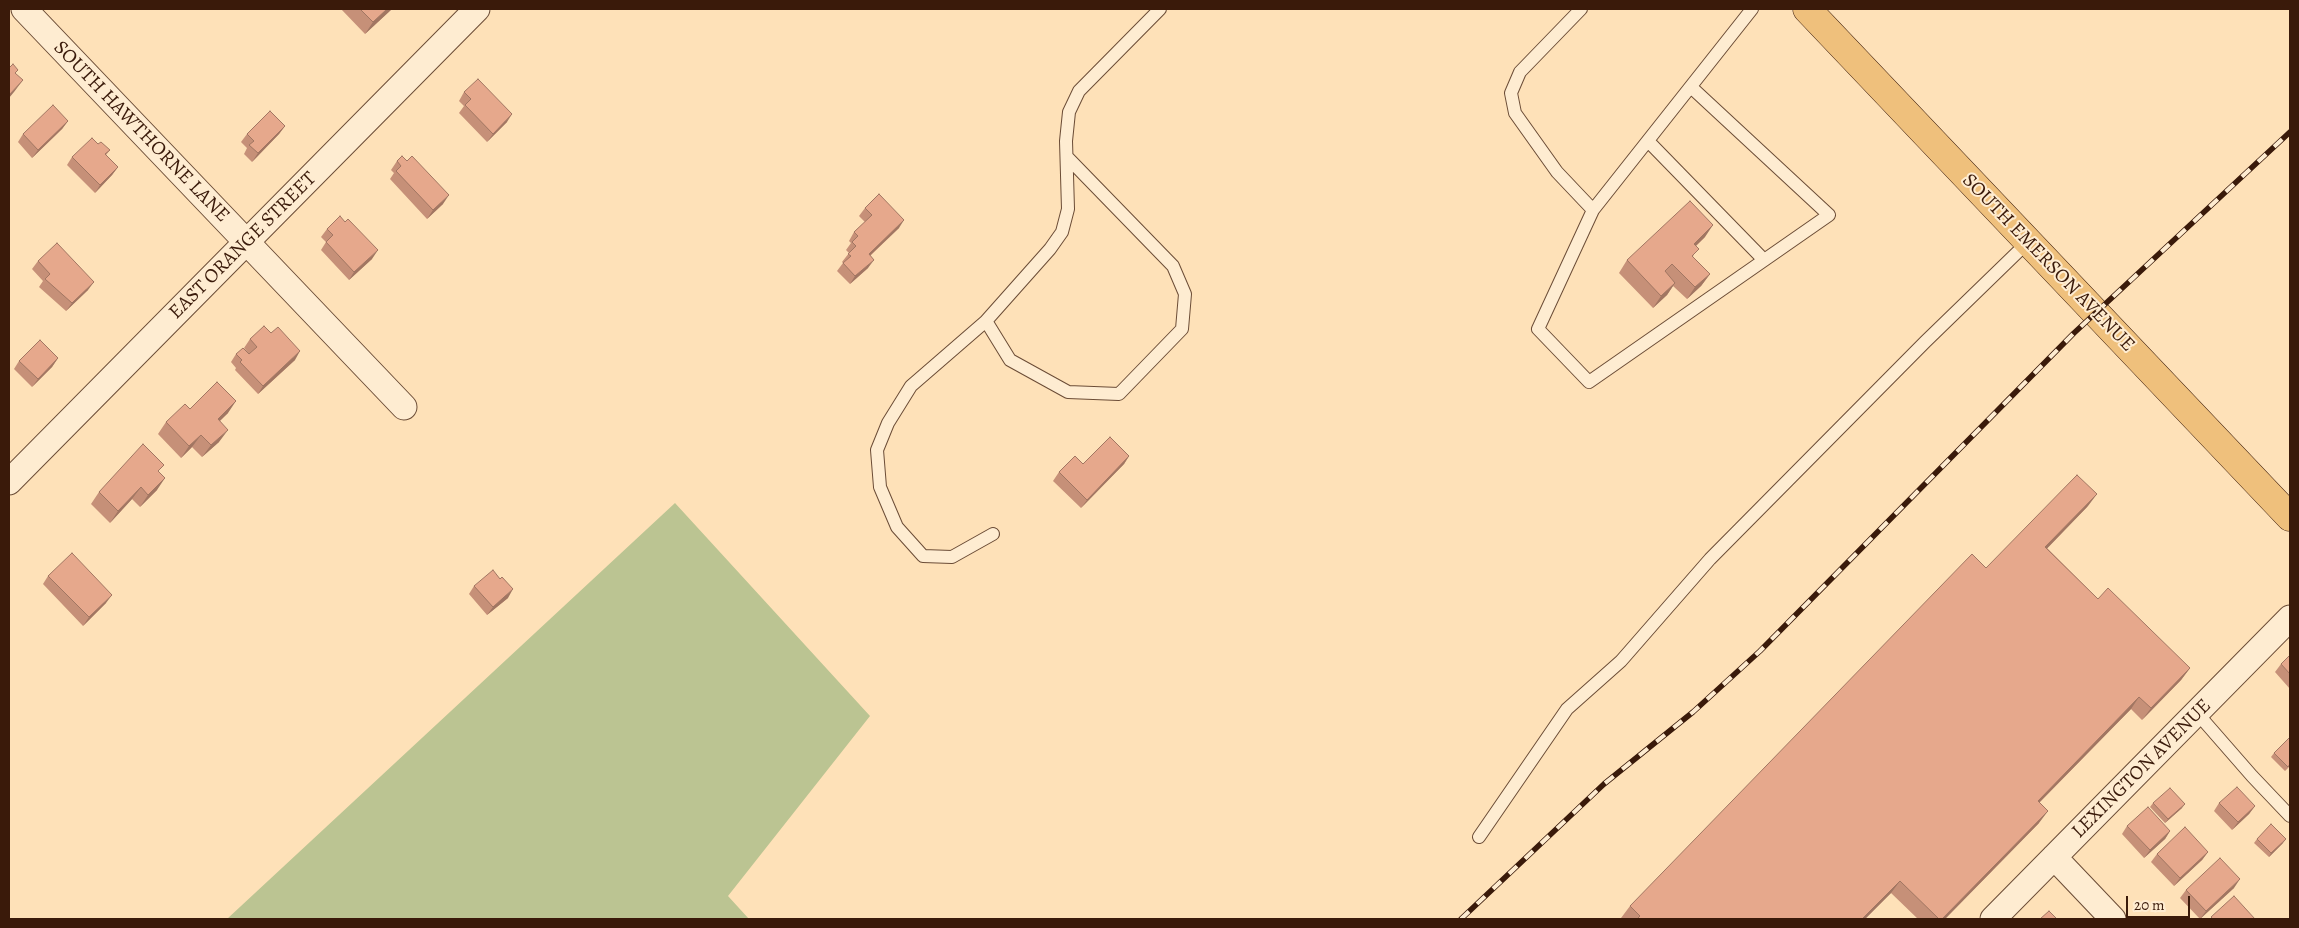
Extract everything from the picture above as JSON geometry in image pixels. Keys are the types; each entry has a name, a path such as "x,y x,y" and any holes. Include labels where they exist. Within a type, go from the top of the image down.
{"main road":[{"name":"SOUTH EMERSON AVENUE","path":"1806,9 2290,517"}],"street":[{"name":"SOUTH HAWTHORNE LANE","path":"24,9 404,407"},
{"name":"EAST ORANGE STREET","path":"9,482 477,9"},
{"name":"LEXINGTON AVENUE","path":"1993,919 2290,618"},
{"path":"2054,857 2113,919"}],"lane":[{"path":"993,534 952,557 923,556 897,527 880,487 877,450 888,423 911,386 986,321 1050,249 1062,232 1068,209 1066,141 1069,112 1079,90 1160,9"},
{"path":"1581,9 1520,72 1511,93 1515,113 1557,172 1593,210"},
{"path":"1690,88 1829,215 1588,382 1538,329 1593,210 1752,9"},
{"path":"1648,141 1764,260"},
{"path":"986,321 1010,360 1068,392 1119,394 1182,329 1185,294 1173,266 1067,157"},
{"path":"1480,837 1566,709 1621,660 1710,559 1925,342 2028,242"},
{"path":"2197,713 2290,816"}],"green space":[{"path":"675,503 870,716 728,896 749,919 227,919"}],"building":[{"path":"360,9 387,9 373,22"},
{"path":"13,64 18,70 15,73 23,80 9,95 9,65 10,67"},
{"path":"478,79 512,114 493,134 465,105 471,99 464,92"},
{"path":"53,105 68,121 38,150 23,134"},
{"path":"270,111 285,126 258,153 249,145 254,141 247,134"},
{"path":"92,138 98,144 101,142 110,150 105,154 118,167 100,185 72,157"},
{"path":"402,156 407,161 412,156 449,195 433,210 396,171 401,166 397,161"},
{"path":"879,194 904,220 869,254 874,260 855,276 843,263 851,256 848,254 856,246 852,242 858,236 854,232 872,215 865,208"},
{"path":"1690,201 1713,225 1694,244 1699,249 1692,256 1710,274 1695,287 1672,264 1665,271 1675,283 1661,296 1627,260"},
{"path":"340,216 345,222 348,219 378,250 354,272 326,242 333,235 327,229"},
{"path":"57,243 94,282 72,303 45,279 50,274 38,261"},
{"path":"264,326 271,333 278,327 300,351 263,386 240,362 242,360 236,354 243,348 249,354 257,347 250,339"},
{"path":"40,340 58,358 38,379 19,361"},
{"path":"217,382 236,401 218,419 228,430 211,445 201,435 189,446 166,422 185,404 190,409"},
{"path":"1110,437 1129,456 1087,500 1059,472 1075,456 1083,464"},
{"path":"143,444 164,465 158,471 165,478 148,495 141,487 118,511 99,492"},
{"path":"2077,475 2097,494 2045,547 2098,599 2108,588 2190,668 2151,708 2139,697 2038,801 2048,811 1942,919 1939,919 1900,881 1862,919 1637,919 1640,916 1630,906 1972,554 1986,568"},
{"path":"72,553 112,595 89,617 48,576"},
{"path":"493,570 500,579 502,577 513,589 493,607 474,586"},
{"path":"2290,655 2290,674 2281,664"},
{"path":"2290,737 2290,764 2288,767 2274,753"},
{"path":"2237,787 2255,806 2238,822 2219,803"},
{"path":"2170,788 2185,804 2168,819 2153,803"},
{"path":"2148,807 2170,831 2150,850 2127,826"},
{"path":"2271,824 2286,839 2271,853 2257,839"},
{"path":"2185,827 2208,852 2180,878 2157,854"},
{"path":"2220,858 2240,879 2206,911 2186,890"},
{"path":"2234,896 2255,919 2213,919 2211,917"},
{"path":"2049,911 2057,919 2040,919"}],"railway":[{"path":"1461,919 1604,784 1693,712 1760,651 2074,333 2290,132"}]}
